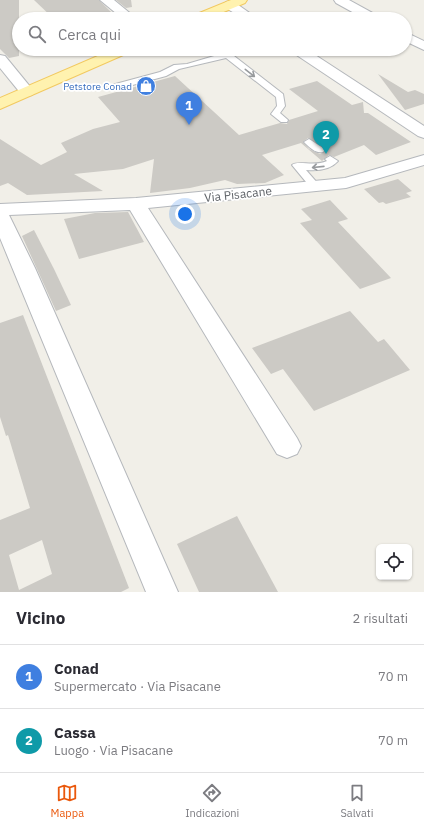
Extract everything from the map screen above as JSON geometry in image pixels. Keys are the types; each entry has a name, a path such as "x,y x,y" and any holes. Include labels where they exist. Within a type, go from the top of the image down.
{"main road":[{"path":"212,12 236,2"},
{"path":"0,104 109,56"}],"street":[{"path":"106,0 122,12"},
{"path":"340,0 361,12"},
{"path":"236,2 245,12"},
{"path":"412,40 424,46"},
{"path":"308,56 424,133"},
{"path":"0,59 27,92"},
{"name":"Via Pisacane","path":"0,210 136,204 346,183 424,160"},
{"path":"136,204 287,446"},
{"path":"0,216 28,276 162,592"}],"lane":[{"path":"111,88 163,74 177,67 187,66 223,56"},
{"path":"228,56 280,96 281,106 275,114 284,120"},
{"path":"310,142 320,150"},
{"path":"314,186 296,165 310,168 327,166 333,161 330,159"}],"building":[{"path":"0,0 19,0 19,12 12,12 12,56 19,56 9,58 0,49"},
{"path":"34,0 99,0 111,12 47,12"},
{"path":"116,0 131,0 132,7 126,8"},
{"path":"378,74 408,92 415,90 424,94 424,104 405,110"},
{"path":"175,76 239,135 280,123 287,124 289,120 318,111 289,89 317,81 352,105 363,102 364,113 368,113 411,142 376,155 364,145 334,157 329,155 322,161 301,143 262,155 284,175 265,183 237,184 225,180 190,188 150,193 154,159 123,169 74,174 103,191 27,195 8,183 0,186 0,139 41,165 67,152 61,143 93,129 120,122 98,97","holes":["308,138 324,147 326,151 320,154 309,149 303,142"]},
{"path":"398,179 412,191 406,193 411,197 386,204 383,202 379,203 364,189"},
{"path":"330,200 348,219 338,222 391,278 360,289 300,223 312,220 301,209"},
{"path":"128,212 144,242 79,259 64,219 95,213"},
{"path":"34,230 71,305 56,311 22,236"},
{"path":"350,311 378,342 384,339 410,370 314,411 283,369 271,374 252,348"},
{"path":"23,315 129,588 121,592 0,592 0,520 30,508 8,435 6,436 0,417 0,323","holes":["42,540 52,574 19,590 9,555"]},
{"path":"237,516 278,592 199,592 177,544"}],"place":[{"name":"Petstore Conad","path":"146,86"},
{"name":"Conad","path":"189,125"},
{"name":"Cassa","path":"326,154"}]}
